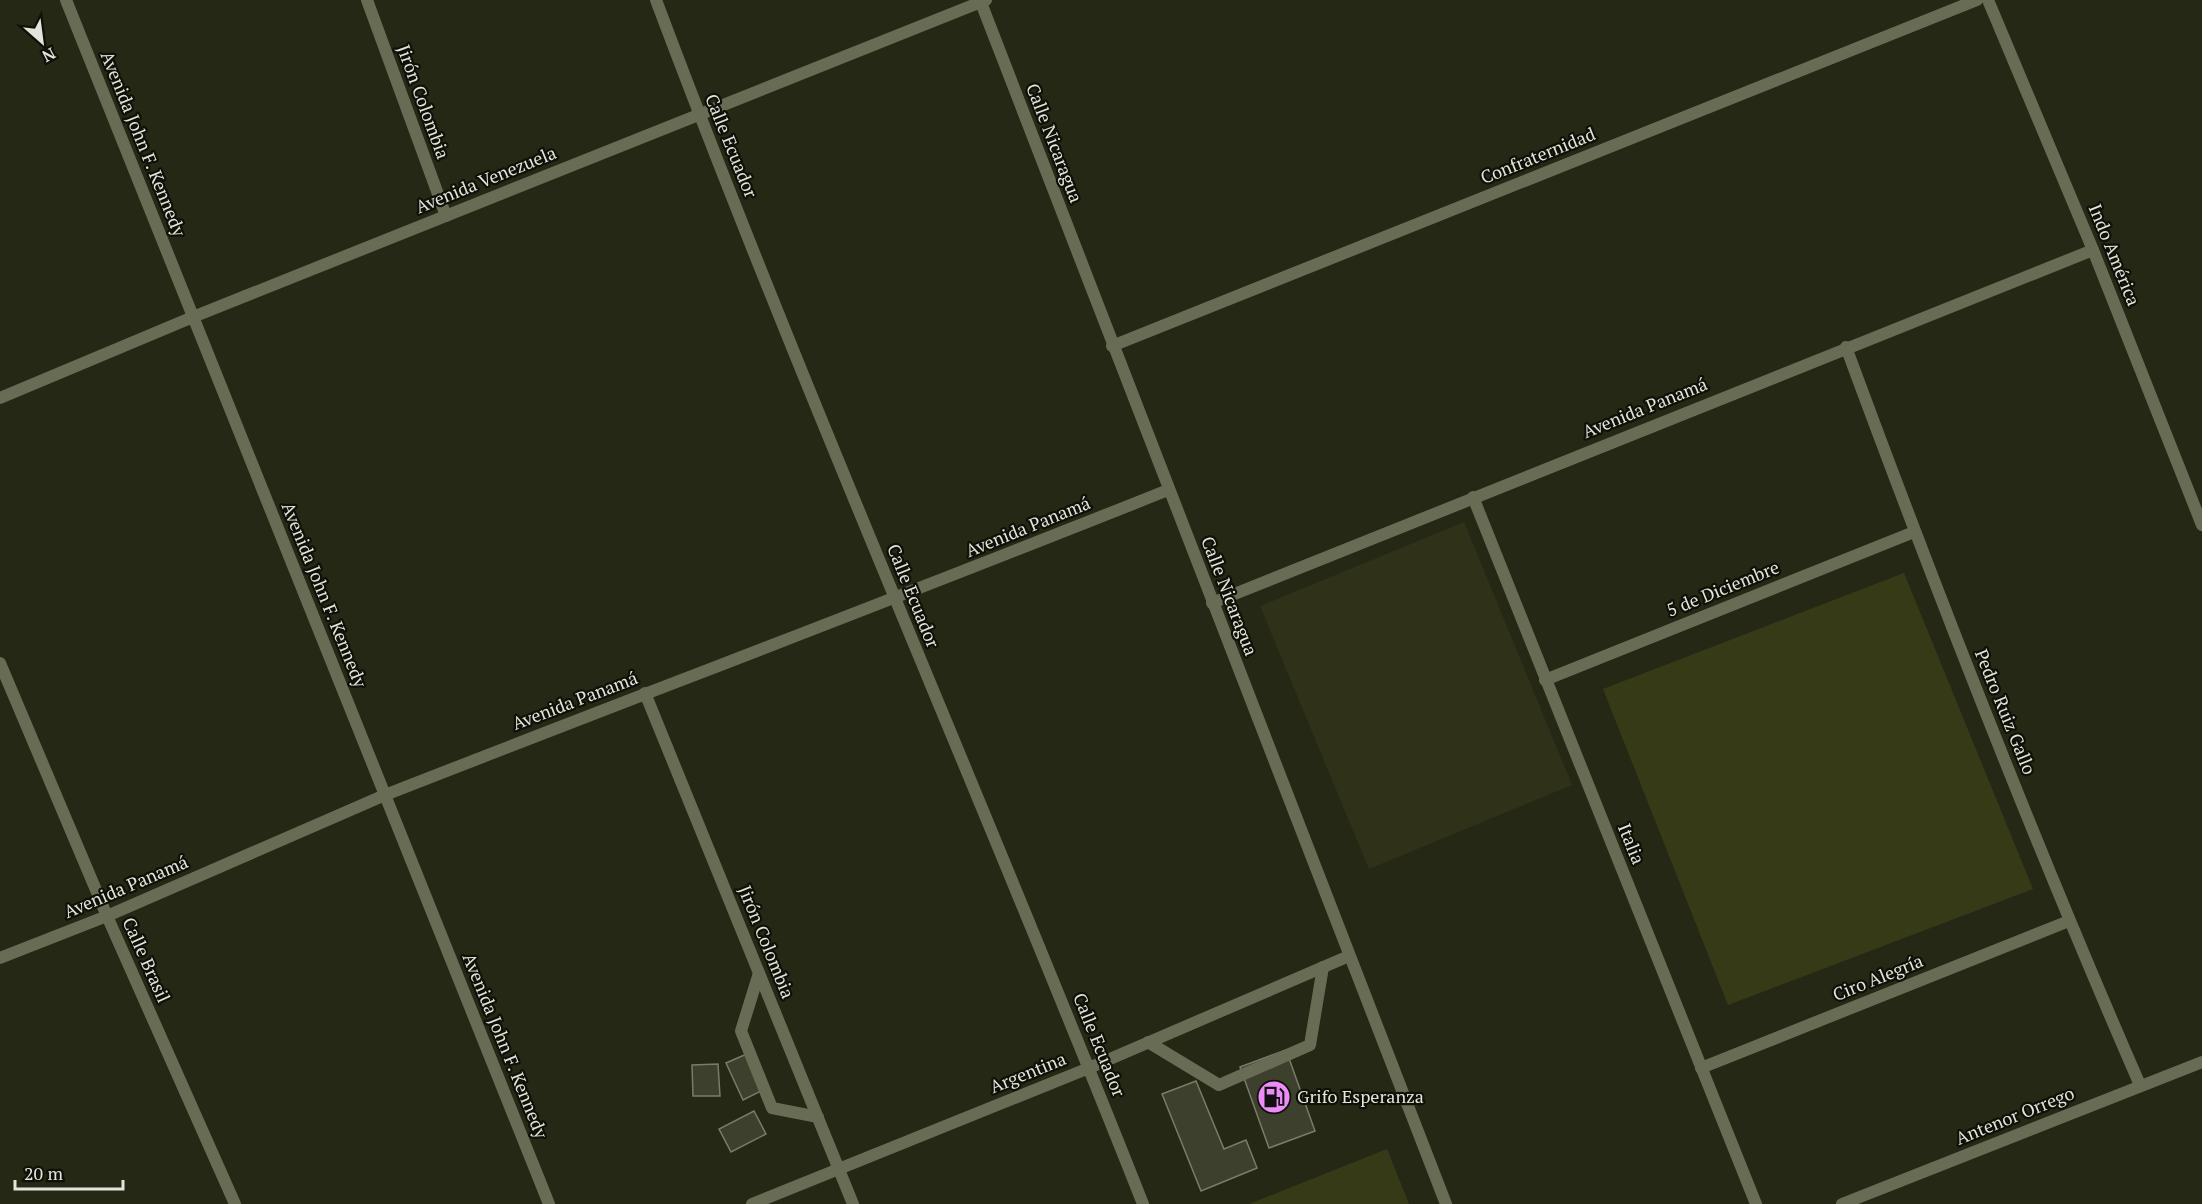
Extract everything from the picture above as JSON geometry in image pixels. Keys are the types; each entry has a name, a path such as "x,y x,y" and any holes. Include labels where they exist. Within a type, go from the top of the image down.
{"street":[{"name":"Avenida John F. Kennedy","path":"66,0 549,1204"},
{"name":"Jirón Colombia","path":"367,0 446,216"},
{"name":"Calle Ecuador","path":"656,0 699,115 895,600 1143,1204"},
{"name":"Confraternidad","path":"1112,346 1977,0"},
{"name":"Indo América","path":"1989,0 2093,250 2202,525"},
{"name":"Avenida Venezuela","path":"0,398 193,317 983,1"},
{"name":"Calle Nicaragua","path":"983,1 1112,346 1446,1204"},
{"name":"Avenida Panamá","path":"1212,603 1846,347 2093,250"},
{"name":"Pedro Ruiz Gallo","path":"1846,347 1914,532 2068,921 2140,1085"},
{"name":"Avenida Panamá","path":"0,958 107,916 385,795 645,693 895,600 1168,490"},
{"name":"Italia","path":"1473,497 1756,1204"},
{"name":"5 de Diciembre","path":"1545,680 1914,532"},
{"name":"Calle Brasil","path":"0,663 107,916 235,1204"},
{"name":"Jirón Colombia","path":"645,693 853,1204"},
{"name":"Ciro Alegría","path":"1701,1068 2068,921"},
{"name":"Argentina","path":"752,1204 1089,1068 1349,956"},
{"path":"1148,1042 1219,1085 1230,1081 1310,1046 1323,967"},
{"path":"759,973 741,1031 772,1108 818,1117"},
{"name":"Antenor Orrego","path":"1842,1204 2202,1062"}],"shaded area":[{"path":"1464,522 1572,785 1369,869 1260,606"},
{"path":"1904,573 2033,889 1728,1005 1603,689"},
{"path":"1387,1149 1409,1204 1249,1204"}],"building":[{"path":"1286,1050 1315,1131 1269,1148 1240,1067"},
{"path":"749,1053 765,1089 743,1100 726,1063"},
{"path":"718,1064 720,1096 693,1096 692,1065"},
{"path":"1196,1081 1224,1149 1246,1140 1257,1168 1201,1191 1162,1094"},
{"path":"754,1111 766,1134 731,1152 719,1129"}],"place":[{"name":"Grifo Esperanza","path":"1274,1097"}]}
